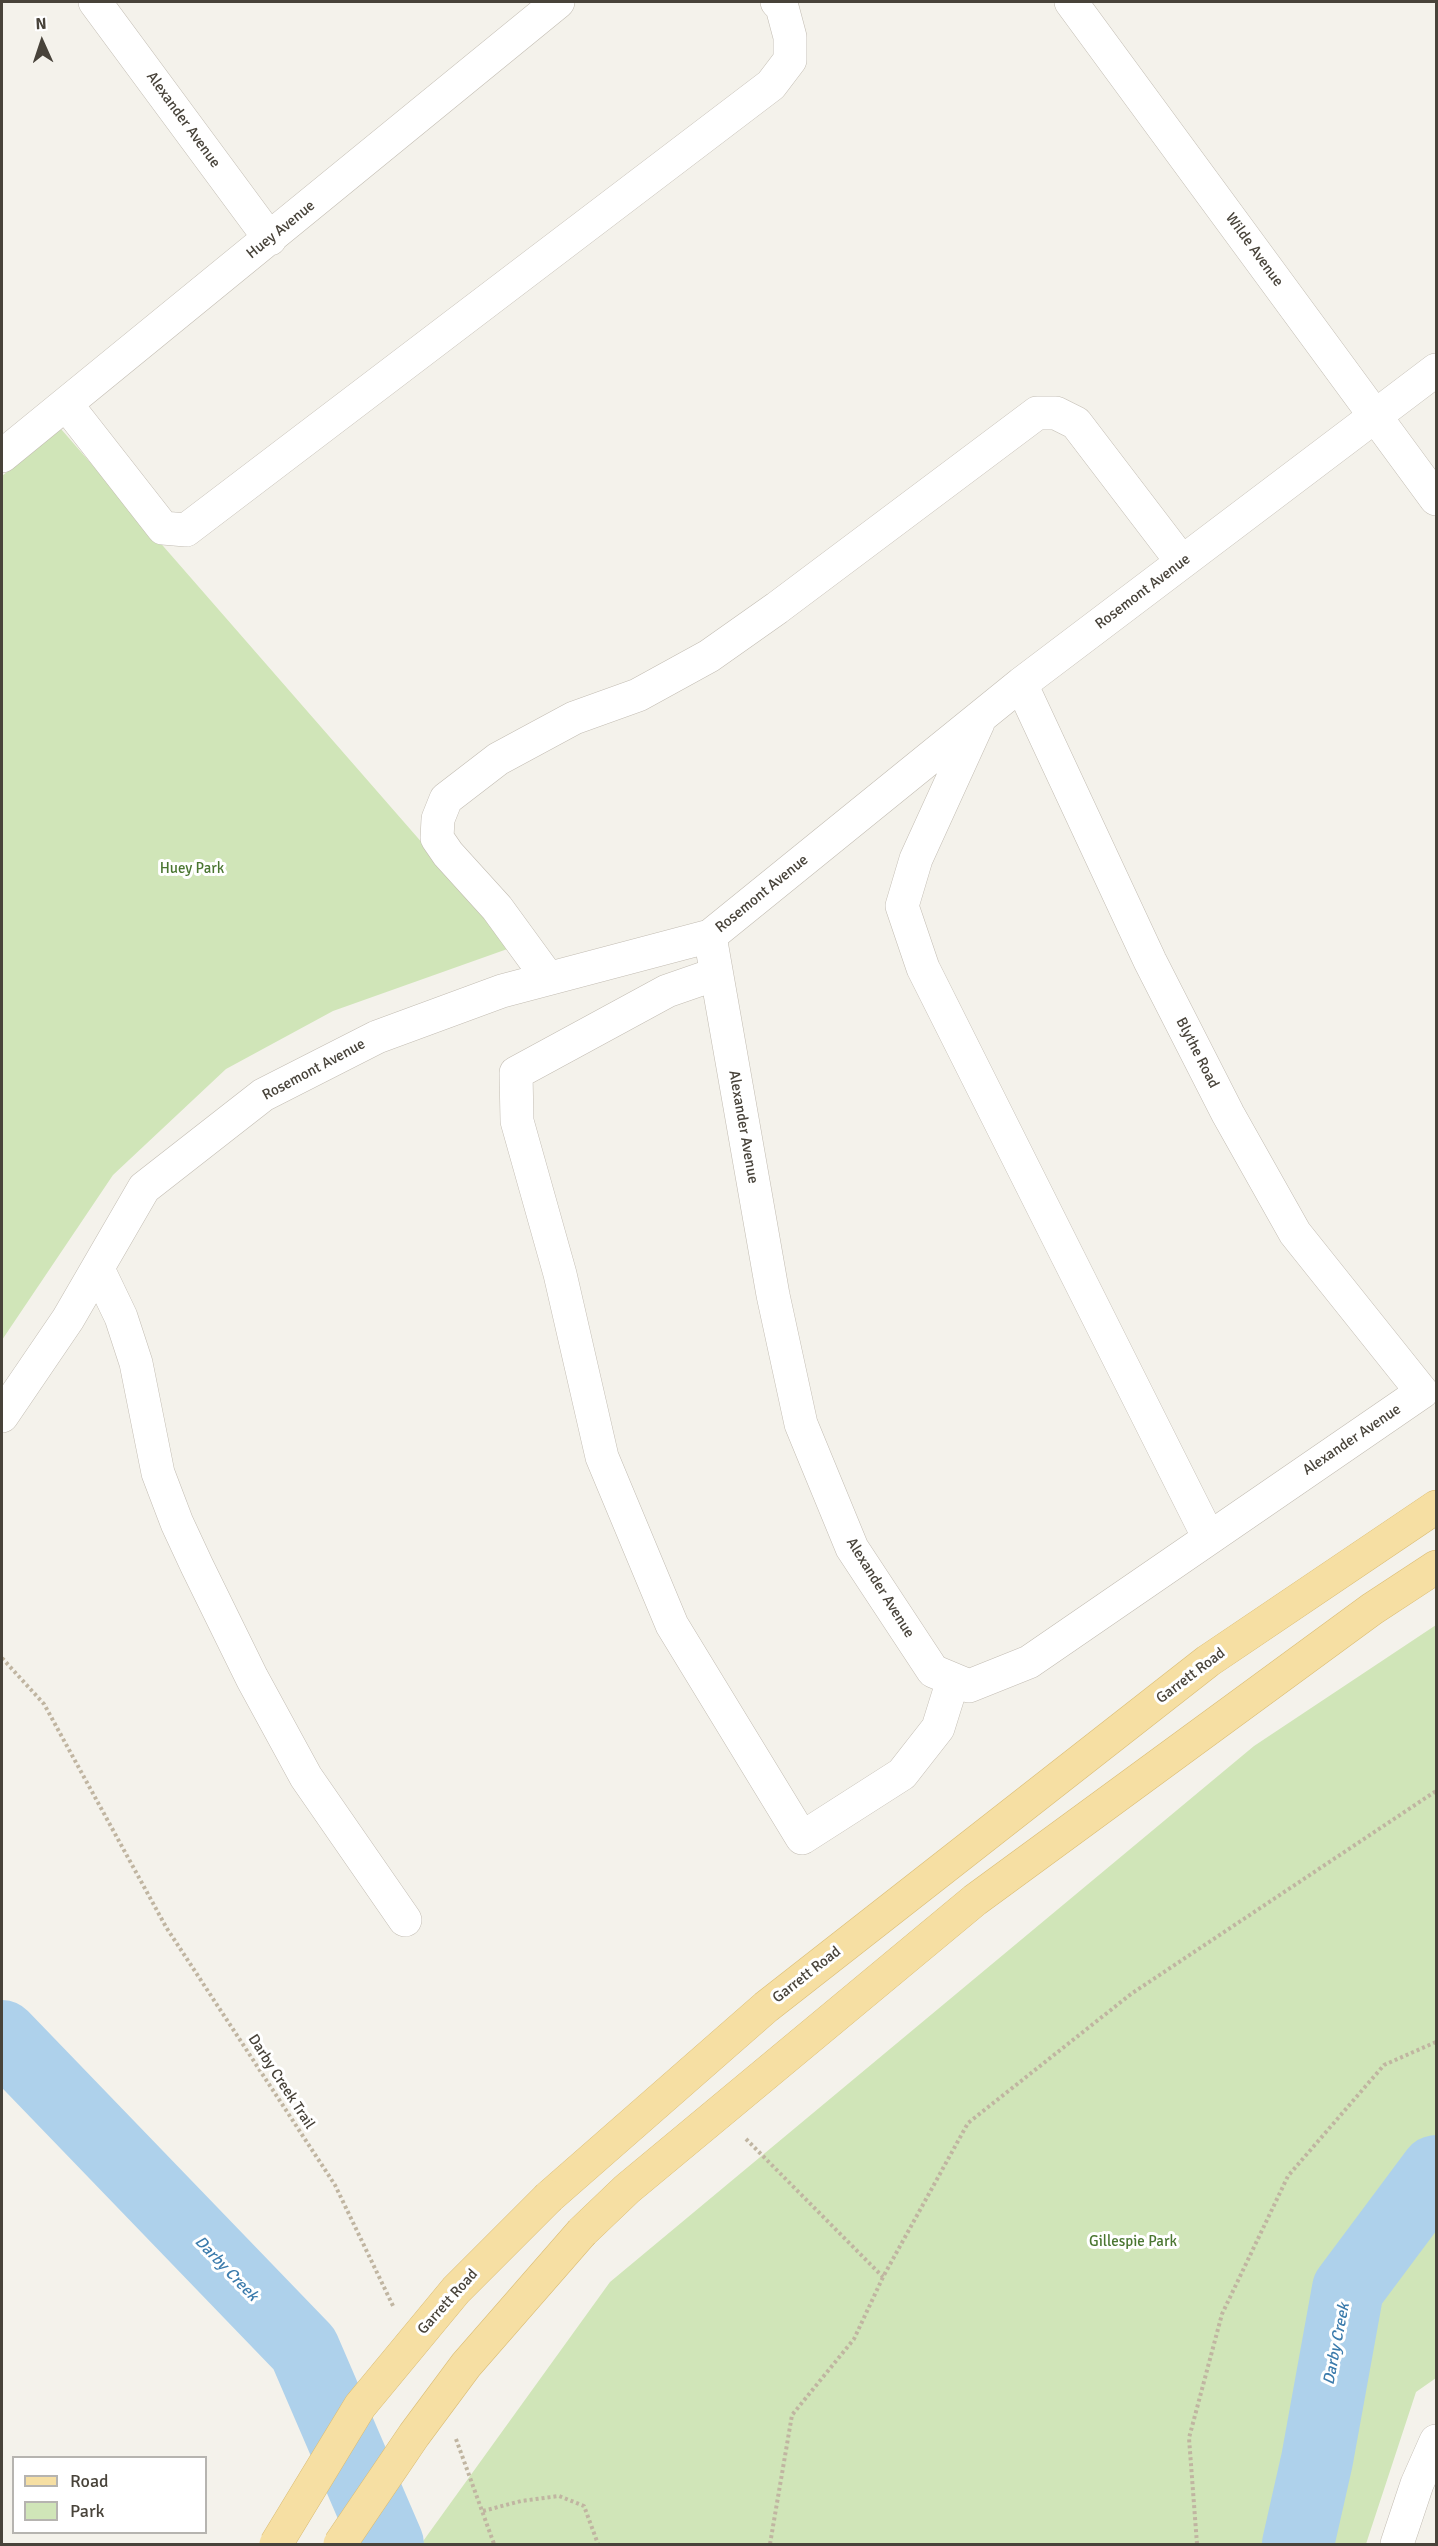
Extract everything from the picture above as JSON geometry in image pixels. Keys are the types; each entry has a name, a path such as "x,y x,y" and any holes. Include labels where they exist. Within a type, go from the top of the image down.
{"main road":[{"name":"Garrett Road","path":"276,2544 360,2406 456,2290 549,2197 766,2007 1208,1661 1437,1507"},
{"path":"340,2544 414,2435 466,2365 582,2232 627,2189 975,1900 1372,1609 1437,1566"}],"street":[{"name":"Alexander Avenue","path":"95,2 270,239"},
{"name":"Huey Avenue","path":"2,456 558,2"},
{"path":"66,404 163,528 186,530 771,85 790,60 790,37 782,8 777,2"},
{"name":"Wilde Avenue","path":"1071,2 1437,499"},
{"name":"Rosemont Avenue","path":"2,1416 68,1319 144,1188 263,1095 378,1036 502,991 710,936 1022,684 1437,370"},
{"path":"548,978 497,908 448,854 437,838 438,819 446,799 498,759 574,718 638,695 709,656 777,608 1037,413 1056,413 1076,423 1182,562"},
{"name":"Blythe Road","path":"1022,684 1150,961 1228,1114 1295,1233 1422,1392"},
{"path":"982,716 916,859 902,906 923,968 1209,1538"},
{"name":"Alexander Avenue","path":"710,936 772,1295 801,1424 852,1548 933,1671 969,1686 1029,1662 1422,1392"},
{"path":"716,974 667,991 516,1073 517,1121 560,1274 602,1457 672,1625 802,1838 902,1774 938,1728 952,1680"},
{"path":"98,1269 121,1317 136,1363 158,1473 192,1555 252,1678 306,1777 405,1920"},
{"path":"1398,2544 1417,2484 1437,2440"}],"path":[{"name":"Darby Creek Trail","path":"2,1658 44,1704 166,1927 335,2185 396,2312"},
{"path":"770,2544 792,2415 854,2338 883,2277 968,2123 1131,1994 1437,1791"},
{"path":"1197,2544 1190,2438 1222,2314 1288,2176 1384,2065 1437,2043"},
{"path":"720,2112 883,2277"},
{"path":"451,2428 461,2449 494,2544"},
{"path":"483,2511 521,2501 559,2496 584,2506 598,2544"}],"green space":[{"name":"Huey Park","path":"61,429 513,947 333,1011 226,1069 113,1175 2,1340 2,476"},
{"name":"Gillespie Park","path":"1436,1625 1436,2378 1416,2392 1366,2544 421,2544 610,2282 1254,1746"}],"waterway":[{"name":"Darby Creek","path":"2,2036 304,2349 388,2544"},
{"name":"Darby Creek","path":"1298,2544 1317,2460 1348,2289 1436,2171"}]}
